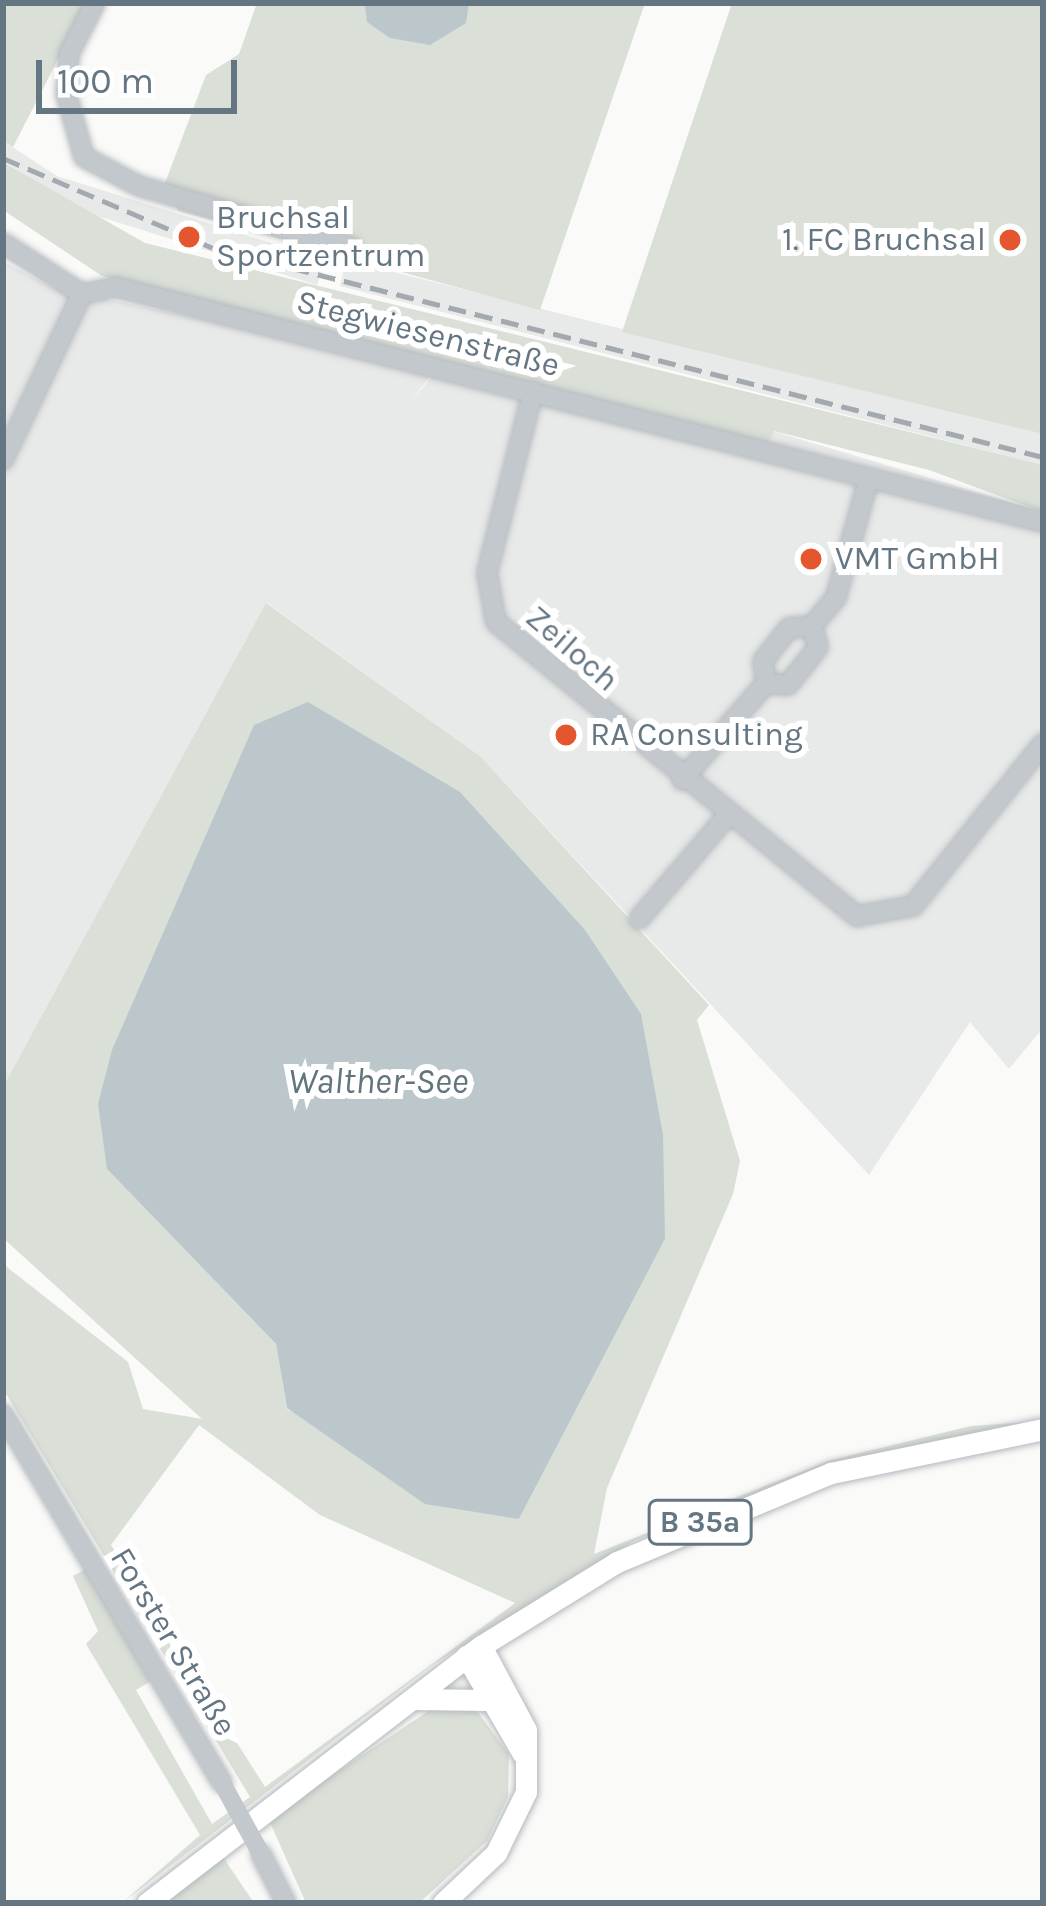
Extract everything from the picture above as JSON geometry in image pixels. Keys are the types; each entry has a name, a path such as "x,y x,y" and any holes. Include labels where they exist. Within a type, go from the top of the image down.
{"main road":[{"name":"B 35a","path":"147,1903 473,1651 617,1562 785,1489 1043,1429"},
{"path":"473,1651 488,1700 529,1771"},
{"path":"443,1903 511,1832 529,1771 526,1730 473,1651"},
{"path":"406,1700 488,1700"}],"street":[{"path":"95,3 69,54 66,93 84,157 139,186 352,248"},
{"path":"3,243 82,294 3,460"},
{"name":"Stegwiesenstraße","path":"82,294 115,286 1043,522"},
{"name":"Zeiloch","path":"532,392 487,573 496,622 682,780 857,916 886,919 913,906 1043,744"},
{"path":"682,780 766,683 763,661 789,628 812,626 836,597 869,477"},
{"path":"766,683 777,688 798,672 818,647 812,626"},
{"path":"639,919 727,815"},
{"name":"Forster Straße","path":"3,1414 222,1783 286,1903"}],"shaded area":[{"path":"3,3 87,3 13,147 3,141"},
{"path":"257,3 645,3 540,310 178,211 165,183 206,75 239,54"},
{"path":"732,3 1043,3 1043,434 622,332"},
{"name":"Bruchsal Sportzentrum","path":"3,141 57,176 326,260 317,285 88,213 3,161"},
{"path":"3,162 145,243 1043,465 1043,512 929,470 774,431 768,444 102,276 3,210"},
{"path":"346,260 1043,434 1043,465 340,286"},
{"path":"3,261 53,288 437,368 410,402 439,369 768,443 773,431 1043,512 1043,1028 1009,1069 970,1022 869,1175 480,756 267,603 3,1087"},
{"path":"266,603 480,756 709,1005 697,1020 740,1161 733,1194 607,1488 594,1554 831,1460 971,1426 1043,1421 859,1457 634,1541 431,1666 122,1903 200,1835 86,1644 98,1631 73,1576 86,1569 151,1681 136,1690 212,1824 250,1797 3,1389 3,1264 128,1362 143,1409 202,1419 3,1238 3,1087","holes":["107,1169 665,1239 519,1519 287,1409 276,1344","199,1425 320,1515 515,1603 265,1787 111,1545"]},
{"path":"439,1704 473,1706 509,1754 508,1797 487,1841 419,1903 306,1903 268,1818"},
{"path":"223,1857 254,1903 167,1903"}],"water":[{"path":"469,3 466,23 430,45 390,38 367,22 365,5"},
{"name":"Walther-See","path":"308,702 460,792 585,930 641,1014 663,1135 665,1239 519,1519 425,1504 287,1408 276,1344 107,1169 98,1104 112,1050 254,725"}],"railway":[{"path":"3,158 213,248 1043,457"}],"place":[{"name":"Bruchsal Sportzentrum","path":"189,237"},
{"name":"1. FC Bruchsal","path":"1010,240"},
{"name":"VMT GmbH","path":"811,559"},
{"name":"RA Consulting","path":"566,735"}]}
